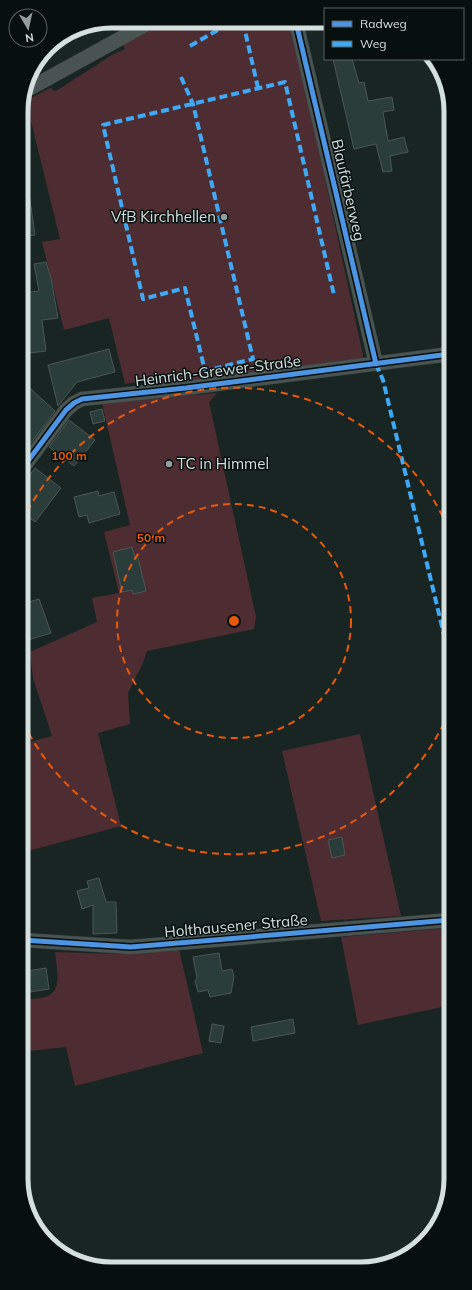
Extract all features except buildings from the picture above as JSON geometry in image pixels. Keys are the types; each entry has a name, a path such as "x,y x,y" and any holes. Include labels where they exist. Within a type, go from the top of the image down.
{"street":[{"path":"32,87 139,28"},
{"name":"Blaufärberweg","path":"297,28 376,364"},
{"name":"Heinrich-Grewer-Straße","path":"28,461 66,410 74,403 82,399 444,355"},
{"name":"Holthausener Straße","path":"28,940 132,947 444,921"}],"shaded area":[{"name":"VfB Kirchhellen","path":"153,28 292,28 364,360 202,381 148,385 143,381 125,384 109,318 64,330 42,242 60,239 28,109 29,99 50,88 56,91 112,55 125,49 123,45"},
{"name":"TC in Himmel","path":"217,393 209,402 256,617 254,629 147,651 142,665 128,693 130,724 98,733 121,826 28,851 28,742 52,736 33,678 30,652 97,622 92,598 119,593 104,532 130,525 102,403"},
{"path":"360,734 401,916 321,921 282,751"},
{"path":"444,928 444,1007 358,1025 341,937"},
{"path":"179,949 203,1053 75,1086 66,1047 30,1051 28,1038 28,999 48,996 53,993 56,988 58,976 55,952 119,954"}],"marked path":[{"path":"190,46 222,28"},
{"path":"244,28 258,88"},
{"path":"181,77 193,104 253,359 205,371 185,288 143,299 103,125 285,82 334,295"},
{"path":"376,364 383,380 444,635"}],"cycle path":[{"path":"297,28 376,364"},
{"path":"28,461 66,410 74,403 82,399 186,388 444,355"},
{"path":"28,940 131,947 444,921"}],"place":[{"name":"VfB Kirchhellen","path":"224,217"},
{"name":"TC in Himmel","path":"169,464"}]}
